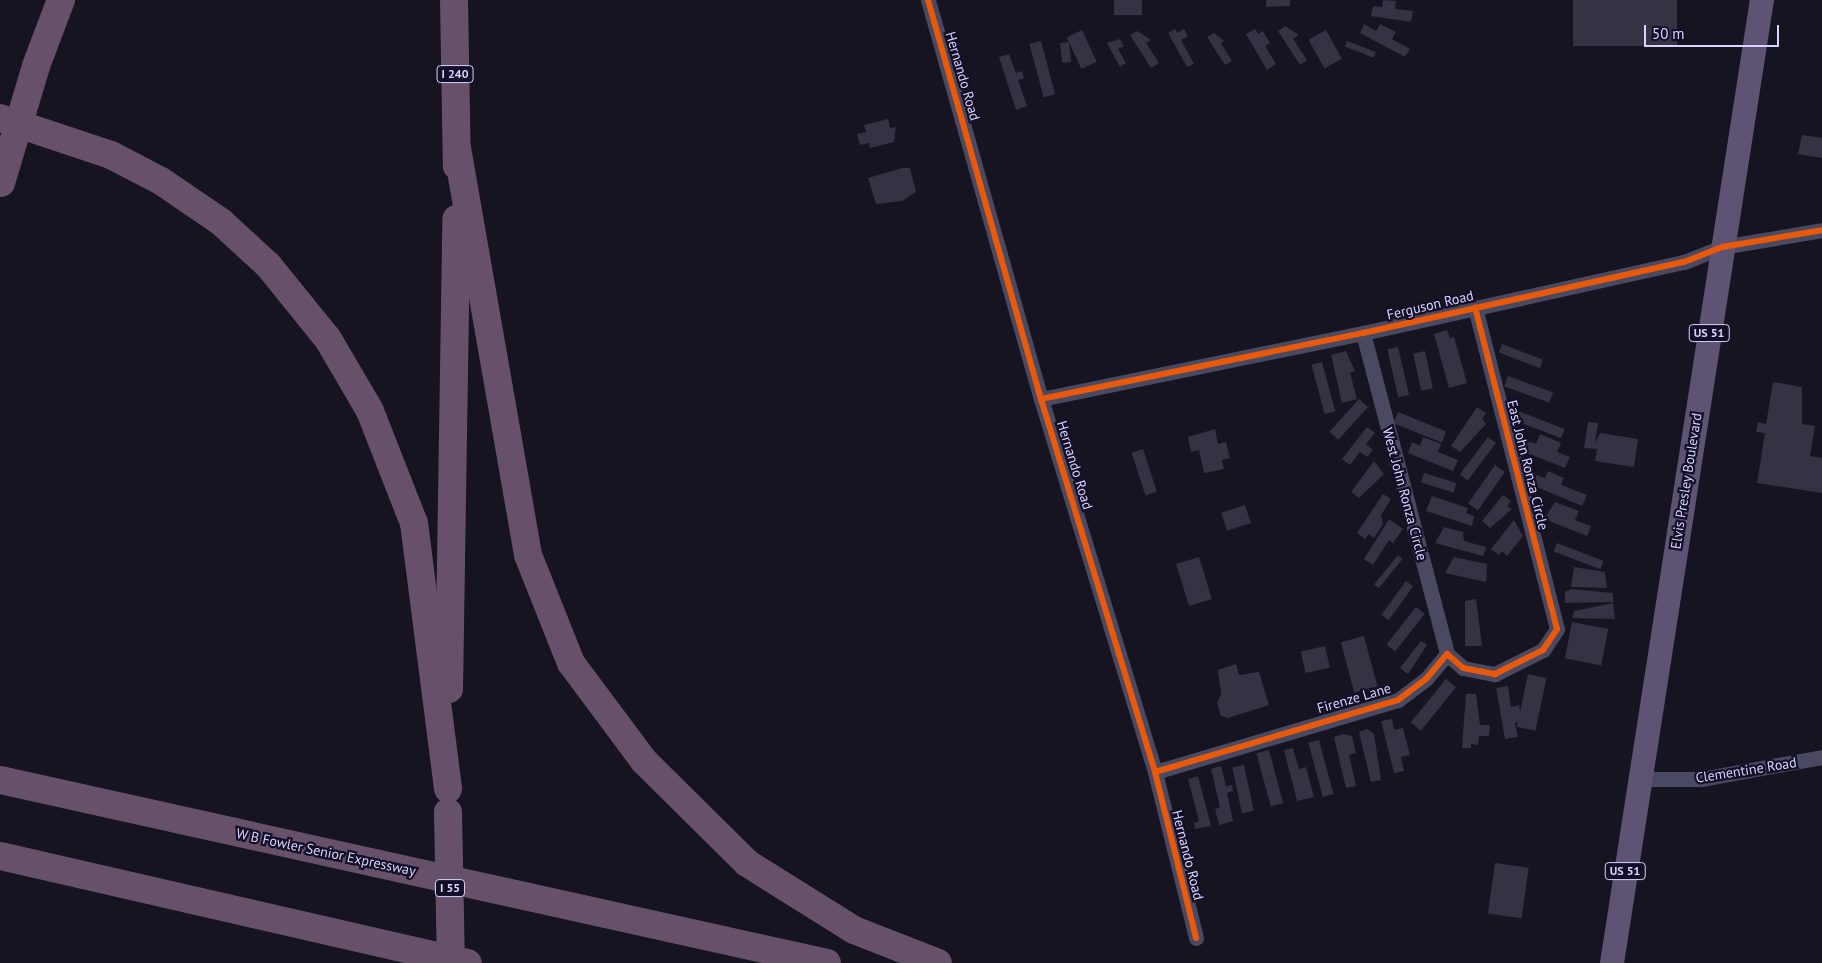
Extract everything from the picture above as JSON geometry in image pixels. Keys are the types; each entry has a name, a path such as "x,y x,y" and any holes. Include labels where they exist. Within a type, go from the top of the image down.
{"highway":[{"path":"0,185 36,66 61,0"},
{"name":"I 240","path":"454,0 457,148"},
{"path":"0,118 111,156 161,181 221,222 268,265 328,339 370,411 414,523 448,801"},
{"path":"448,801 457,148"},
{"path":"457,148 528,555 571,663 644,762 746,863 854,930 938,963"},
{"name":"W B Fowler Senior Expressway","path":"0,780 827,963"},
{"name":"I 55","path":"448,801 451,963"},
{"path":"0,856 468,963"}],"main road":[{"name":"Elvis Presley Boulevard","path":"1612,963 1639,779 1762,0"}],"street":[{"name":"Hernando Road","path":"928,0 1042,399 1155,772 1196,938"},
{"name":"Ferguson Road","path":"1042,399 1363,333 1684,262 1722,247 1822,230"},
{"name":"East John Ronza Circle","path":"1447,654 1463,668 1495,674 1543,650 1557,630 1475,307"},
{"name":"West John Ronza Circle","path":"1363,333 1447,654"},
{"name":"Firenze Lane","path":"1155,772 1398,700 1426,679 1447,654"},
{"name":"Clementine Road","path":"1639,779 1701,779 1822,758"}],"building":[{"path":"1114,0 1142,0 1142,15 1114,15"},
{"path":"1266,0 1290,0 1290,6 1266,7"},
{"path":"1383,0 1396,1 1395,9 1413,11 1411,22 1371,16 1373,6 1382,7"},
{"path":"1573,0 1677,0 1677,46 1573,46"},
{"path":"1364,24 1376,31 1380,24 1396,32 1392,39 1410,49 1405,57 1360,33"},
{"path":"1285,26 1299,35 1293,39 1307,60 1300,65 1278,31"},
{"path":"1175,29 1177,33 1184,29 1188,36 1181,40 1194,64 1187,67 1168,33"},
{"path":"1255,29 1258,34 1263,31 1270,43 1265,46 1276,64 1267,70 1246,34"},
{"path":"1082,30 1097,62 1081,69 1067,37"},
{"path":"1326,30 1342,59 1325,69 1309,40"},
{"path":"1137,31 1151,40 1146,43 1159,63 1151,68 1130,35"},
{"path":"1214,33 1224,41 1221,43 1232,61 1225,65 1207,37"},
{"path":"1120,39 1124,46 1118,49 1126,63 1120,67 1107,43"},
{"path":"1041,41 1055,94 1044,97 1029,44"},
{"path":"1347,41 1376,52 1374,58 1345,47"},
{"path":"1069,42 1071,62 1062,63 1060,43"},
{"path":"1009,54 1016,73 1022,71 1024,78 1018,80 1027,106 1016,110 999,57"},
{"path":"888,119 890,128 896,127 894,142 870,148 869,143 860,145 857,134 866,132 864,125"},
{"path":"1802,135 1822,138 1822,158 1798,154"},
{"path":"902,168 910,168 916,192 902,201 876,204 868,178"},
{"path":"1447,330 1450,338 1454,337 1467,383 1449,388 1434,334"},
{"path":"1502,344 1543,360 1540,368 1499,352"},
{"path":"1398,347 1409,395 1398,397 1387,349"},
{"path":"1346,351 1355,371 1350,373 1357,399 1342,403 1331,355"},
{"path":"1425,351 1433,388 1421,391 1413,353"},
{"path":"1322,362 1335,411 1325,414 1311,365"},
{"path":"1508,376 1553,392 1549,403 1504,386"},
{"path":"1773,382 1802,387 1802,424 1815,426 1810,456 1822,458 1822,493 1757,483 1765,433 1756,432 1758,422 1766,424"},
{"path":"1359,399 1368,407 1338,440 1330,432"},
{"path":"1477,407 1486,413 1482,419 1486,424 1460,452 1451,446"},
{"path":"1518,411 1565,429 1561,438 1514,420"},
{"path":"1398,412 1446,431 1442,443 1394,423"},
{"path":"1588,422 1598,423 1595,443 1600,433 1638,439 1634,467 1595,461 1597,449 1584,448"},
{"path":"1367,427 1375,433 1366,444 1373,450 1367,457 1360,452 1350,465 1342,459"},
{"path":"1215,429 1218,444 1226,442 1230,458 1222,460 1224,469 1204,473 1199,450 1191,452 1188,437"},
{"path":"1540,434 1561,443 1557,452 1570,457 1565,468 1522,451 1526,440 1536,444"},
{"path":"1423,437 1441,444 1438,452 1458,460 1453,471 1408,453 1412,442 1420,446"},
{"path":"1488,437 1496,443 1468,481 1460,475"},
{"path":"1143,449 1157,492 1145,496 1132,453"},
{"path":"1374,461 1384,474 1359,498 1351,492"},
{"path":"1495,465 1505,472 1478,510 1468,504"},
{"path":"1548,471 1564,478 1561,485 1587,495 1582,506 1532,485 1536,475 1545,478"},
{"path":"1424,473 1457,483 1454,493 1421,483"},
{"path":"1383,494 1391,499 1381,515 1383,524 1374,538 1369,534 1365,539 1357,533"},
{"path":"1503,495 1511,501 1507,506 1512,509 1490,528 1482,521"},
{"path":"1432,496 1468,508 1466,513 1474,516 1472,526 1426,511"},
{"path":"1555,502 1579,511 1575,520 1591,526 1587,536 1544,519"},
{"path":"1245,505 1251,523 1227,531 1221,513"},
{"path":"1389,519 1403,529 1393,543 1389,540 1373,565 1364,559"},
{"path":"1514,520 1523,536 1507,556 1502,551 1499,555 1491,549"},
{"path":"1444,527 1463,532 1464,541 1486,547 1483,556 1435,543"},
{"path":"1557,543 1604,561 1600,569 1554,551"},
{"path":"1398,555 1403,559 1379,588 1374,585"},
{"path":"1199,557 1212,599 1189,606 1176,564"},
{"path":"1454,557 1487,564 1486,582 1445,573"},
{"path":"1574,567 1605,572 1607,588 1571,587"},
{"path":"1406,581 1413,586 1389,620 1381,615"},
{"path":"1571,589 1613,593 1613,602 1565,603 1565,592"},
{"path":"1476,599 1482,646 1465,646 1465,601"},
{"path":"1613,603 1615,619 1572,618 1574,611"},
{"path":"1416,607 1425,614 1395,652 1386,645"},
{"path":"1572,622 1608,629 1601,665 1565,658"},
{"path":"1364,636 1377,686 1354,692 1341,642"},
{"path":"1421,641 1427,645 1408,674 1400,668"},
{"path":"1325,646 1330,667 1306,673 1301,652"},
{"path":"1236,664 1239,675 1259,672 1269,705 1228,718 1221,716 1217,703 1221,694 1218,670"},
{"path":"1528,674 1547,678 1535,731 1517,727"},
{"path":"1446,679 1456,687 1421,731 1411,723"},
{"path":"1508,686 1511,707 1519,705 1522,721 1515,723 1518,737 1505,739 1496,688"},
{"path":"1466,694 1476,694 1480,725 1490,725 1489,736 1479,736 1478,745 1471,744 1471,748 1462,748"},
{"path":"1392,719 1394,730 1403,728 1410,755 1401,757 1404,771 1394,773 1381,721"},
{"path":"1367,729 1374,734 1381,780 1371,782 1359,732"},
{"path":"1343,734 1352,736 1356,753 1349,755 1356,786 1346,788 1334,737"},
{"path":"1319,740 1333,794 1323,797 1308,743"},
{"path":"1293,748 1299,769 1306,767 1314,797 1297,801 1284,750"},
{"path":"1269,750 1283,803 1271,806 1256,753"},
{"path":"1244,765 1254,811 1242,813 1232,767"},
{"path":"1221,766 1226,786 1232,785 1233,791 1227,793 1233,821 1219,825 1215,809 1220,807 1211,769"},
{"path":"1198,776 1211,826 1195,829 1194,823 1199,821 1188,779"},
{"path":"1495,863 1529,868 1522,918 1488,914"}],"cycle path":[{"path":"928,0 1041,399 1155,772 1196,938"},
{"path":"1041,399 1363,333 1684,262 1722,247 1822,230"},
{"path":"1155,772 1398,700 1426,679 1447,654 1463,668 1495,674 1543,650 1557,629 1475,307"}]}
